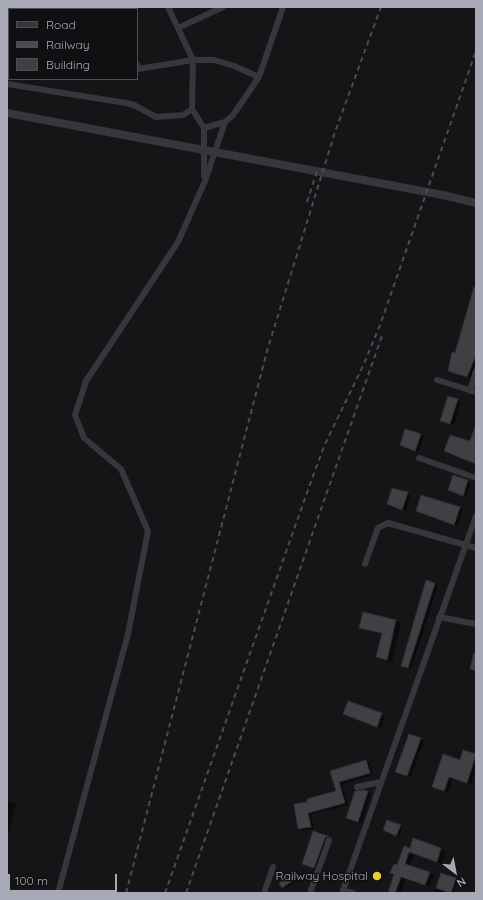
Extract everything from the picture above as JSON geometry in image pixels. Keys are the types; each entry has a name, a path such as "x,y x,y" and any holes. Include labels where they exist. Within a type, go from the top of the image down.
{"street":[{"path":"168,7 193,60 192,109 204,128 205,181"},
{"path":"178,28 223,7"},
{"path":"204,128 225,122 233,115 259,77 283,7"},
{"path":"138,69 193,60 214,60 234,66 259,77"},
{"path":"7,84 126,102 156,117 183,115 192,109"},
{"path":"7,113 443,195 476,203"},
{"path":"58,893 128,634 148,531 121,469 84,438 75,415 86,381 178,242 205,181 225,122"},
{"path":"437,380 473,392 476,371"},
{"path":"419,458 476,478"},
{"path":"353,893 342,891 476,516"},
{"path":"365,564 378,528 388,523 476,548"},
{"path":"439,617 476,624"},
{"path":"357,787 380,782"},
{"path":"310,893 329,840"},
{"path":"264,893 273,867"}],"building":[{"path":"474,287 476,287 476,355 467,377 448,371 452,352 455,353"},
{"path":"448,396 458,399 450,424 440,421"},
{"path":"475,427 476,464 444,451 450,435 470,441"},
{"path":"405,429 421,434 415,451 400,445"},
{"path":"453,475 468,480 463,496 448,490"},
{"path":"392,488 408,492 402,510 387,504"},
{"path":"421,495 460,507 454,525 416,511"},
{"path":"426,580 435,583 408,668 401,666"},
{"path":"363,612 396,620 387,660 376,657 382,633 359,628"},
{"path":"474,653 476,653 476,671 470,669"},
{"path":"348,701 382,713 377,727 343,714"},
{"path":"409,734 421,738 407,776 395,772"},
{"path":"463,750 476,754 467,783 449,777 444,791 432,787 443,754 460,760"},
{"path":"366,760 370,773 339,782 345,803 308,813 311,827 298,829 294,804 307,802 307,799 336,791 330,771"},
{"path":"355,791 368,791 358,822 346,818"},
{"path":"387,820 401,825 396,836 383,830"},
{"path":"313,831 328,836 325,838 314,868 302,864"},
{"path":"413,838 441,848 437,862 409,852 405,864 430,872 425,885 401,877 395,893 388,893 394,874 390,873 394,864 397,865 404,846 410,848"},
{"path":"294,873 297,878 282,888 279,883"},
{"path":"441,873 456,878 451,893 436,888"}],"railway":[{"path":"126,893 267,351 335,132 381,7"},
{"path":"165,893 314,473 325,444 363,366 380,325 476,51"},
{"path":"307,202 318,168"},
{"path":"186,893 383,333"}],"place":[{"name":"Railway Hospital","path":"377,876"}]}
